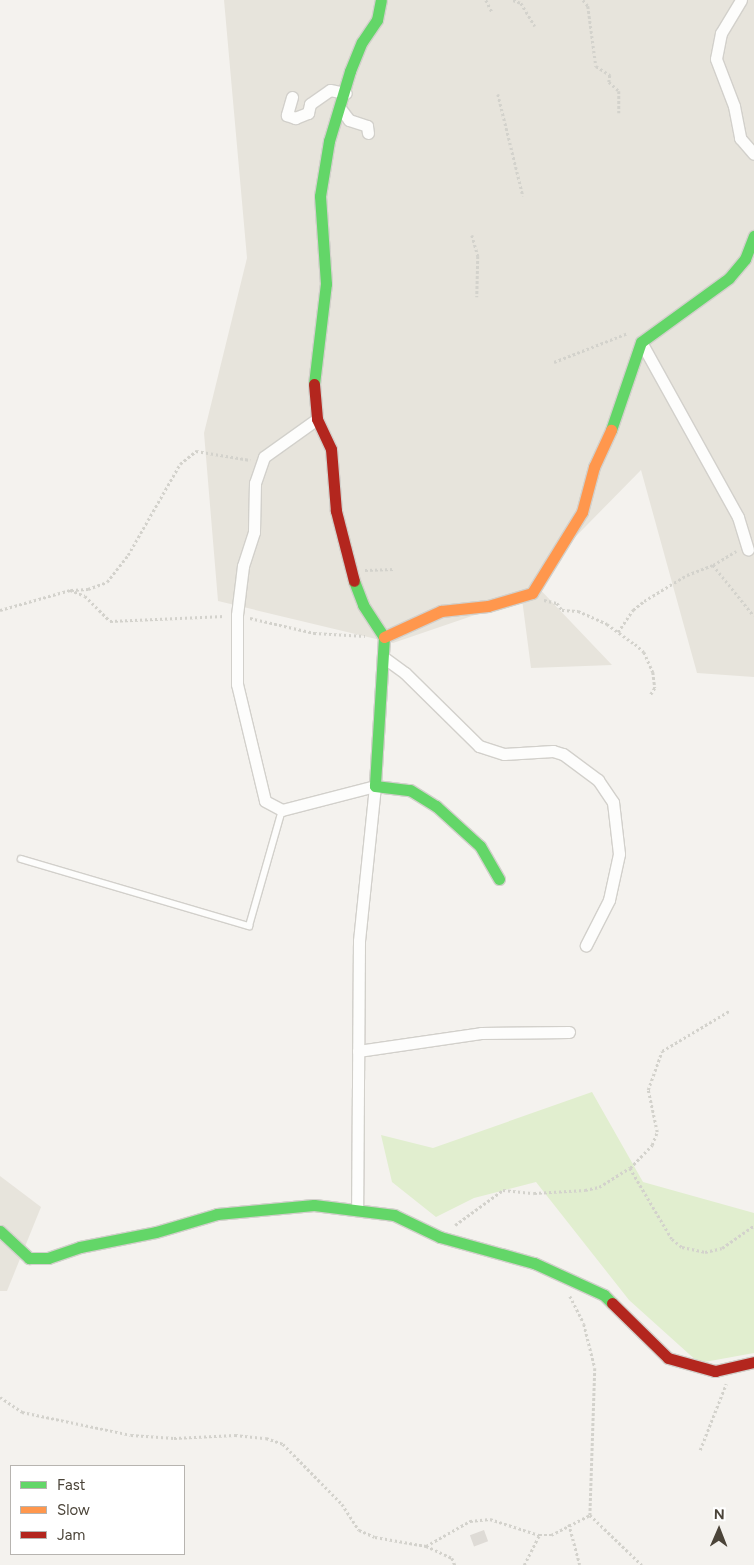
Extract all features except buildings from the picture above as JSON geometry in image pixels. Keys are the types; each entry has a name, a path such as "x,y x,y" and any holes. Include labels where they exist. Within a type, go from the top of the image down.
{"street":[{"path":"357,1209 358,942 375,786 384,637 363,605 352,575 336,511 331,450 317,419 314,377 320,354 326,284 320,196 329,141 346,93 350,71 362,42 377,20 381,0"},
{"path":"741,0 720,33 716,59 734,106 740,138 754,154"},
{"path":"292,97 287,115 294,118 308,113 310,104 330,90 346,93"},
{"path":"340,108 349,120 366,126 368,133"},
{"path":"384,637 441,611 488,606 534,590 582,512 641,342 729,278 745,259 754,236"},
{"path":"641,342 733,509 748,549"},
{"path":"317,419 262,462 255,483 254,532 243,566 237,615 237,684 248,740 265,801 282,810 375,786 410,790 436,806 480,846 499,879"},
{"path":"383,657 405,674 479,746 504,754 553,751 563,754 598,780 613,802 619,854 609,900 586,946"},
{"path":"358,1050 481,1033 569,1032"},
{"path":"0,1231 29,1258 48,1258 80,1247 156,1232 217,1214 314,1205 394,1214 440,1237 497,1251 558,1273 604,1295 668,1358 694,1367 729,1370 754,1362"}],"lane":[{"path":"22,859 249,926 282,810"}],"path":[{"path":"486,0 492,12"},
{"path":"512,0 521,3 535,26"},
{"path":"583,0 588,6 596,66 610,74 609,82 619,91 620,113"},
{"path":"498,94 522,196"},
{"path":"472,236 478,256 477,297"},
{"path":"554,362 634,331 641,342"},
{"path":"0,610 70,590 88,589 107,582 128,555 180,464 196,451 262,462"},
{"path":"618,632 633,610 644,601 687,575 713,565 735,551 748,549"},
{"path":"713,565 754,616"},
{"path":"352,575 373,568 394,569"},
{"path":"70,590 85,596 110,621 237,615 314,633 384,637"},
{"path":"534,590 542,600 557,603 562,610 578,611 618,632 647,658 656,688 650,696"},
{"path":"440,1237 503,1190 534,1193 585,1190 599,1187 630,1168 652,1145 657,1132 648,1090 662,1051 729,1012"},
{"path":"630,1168 672,1239 682,1247 705,1252 722,1248 754,1226"},
{"path":"558,1273 584,1324 595,1368 590,1515 642,1565"},
{"path":"700,1450 719,1409 729,1370"},
{"path":"0,1397 22,1412 131,1435 174,1438 235,1435 266,1438 283,1444 342,1504 359,1530 375,1537 426,1546 452,1558 455,1565"},
{"path":"426,1546 470,1520 490,1519 539,1535 551,1535 569,1524 590,1515"},
{"path":"569,1524 580,1565"},
{"path":"524,1565 539,1535"}],"shaded area":[{"path":"224,0 754,0 754,677 697,673 641,470 532,581 612,665 531,668 522,599 393,643 218,601 204,433 247,258"},
{"path":"0,1176 41,1207 7,1291 0,1291"}],"green space":[{"path":"592,1092 643,1182 754,1213 754,1353 699,1363 629,1300 536,1182 474,1198 436,1217 392,1182 381,1135 433,1148"}],"traffic: fast":[{"path":"314,384 326,284 320,196 329,141 350,71 362,42 377,20 381,0"},
{"path":"611,430 641,342 729,278 745,259 754,236"},
{"path":"354,581 363,605 384,637 375,786 410,790 436,806 480,846 499,879"},
{"path":"0,1231 29,1258 48,1258 80,1247 156,1232 217,1214 314,1205 394,1215 440,1237 534,1263 604,1295 612,1303"}],"traffic: slow":[{"path":"384,637 441,611 488,606 532,593 582,512 594,467 611,430"}],"traffic: jam":[{"path":"314,384 317,419 331,449 336,511 354,581"},
{"path":"612,1303 668,1358 715,1371 754,1362"}]}
